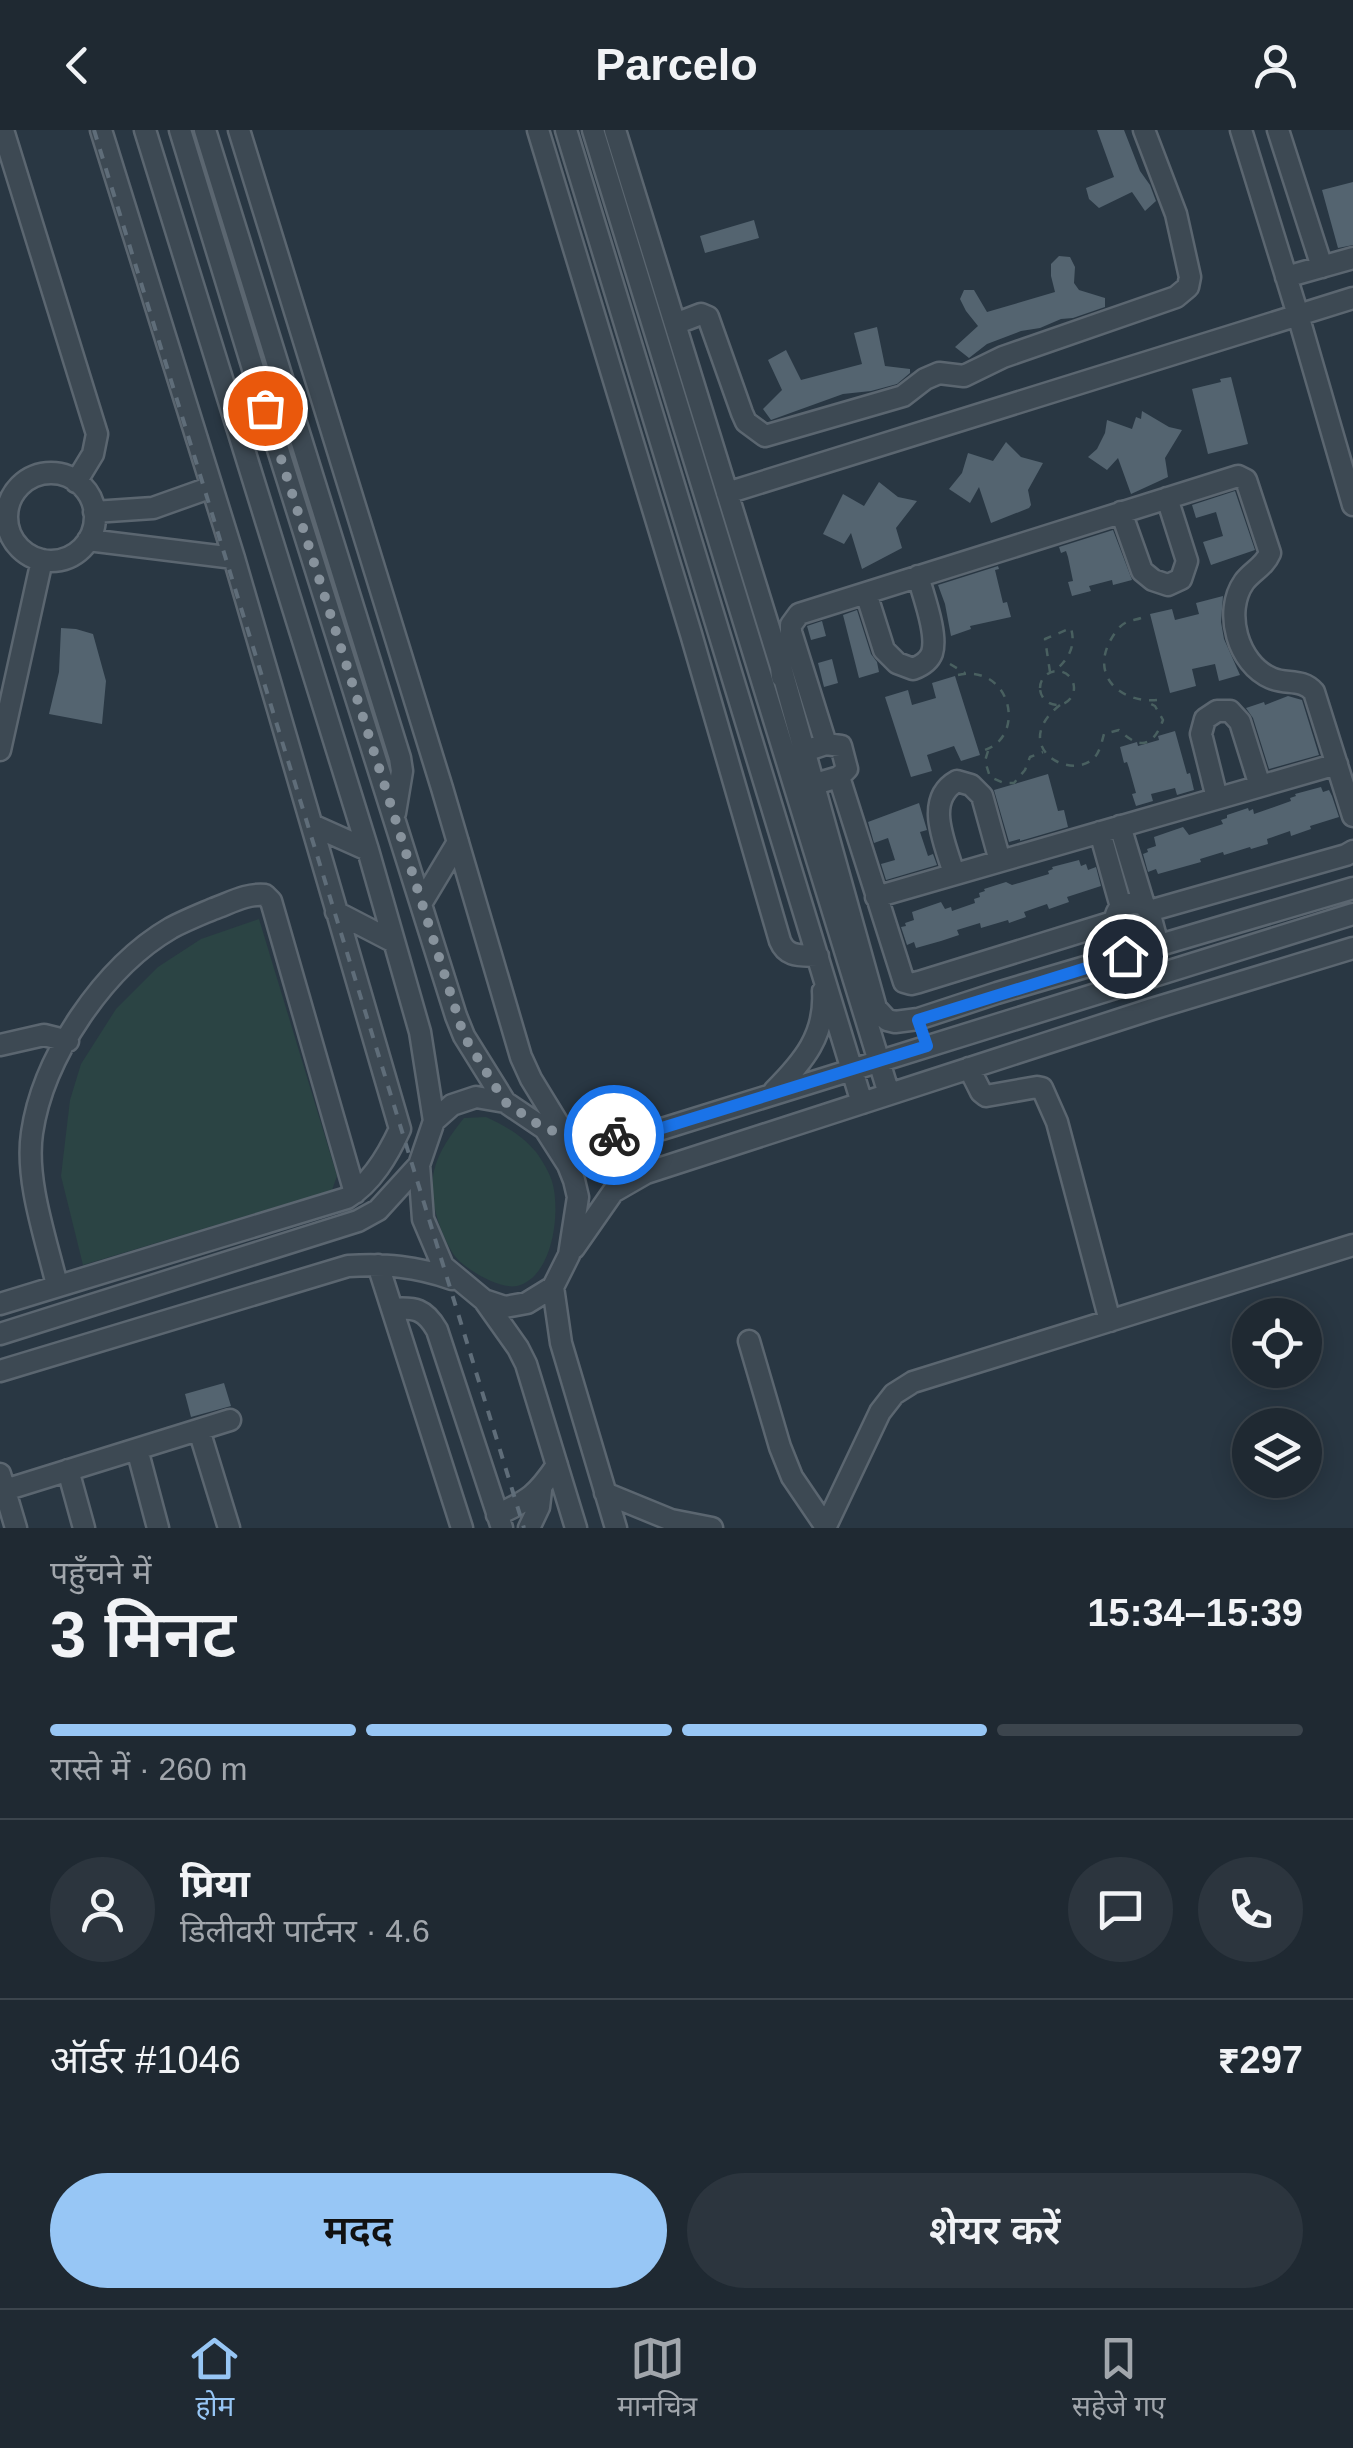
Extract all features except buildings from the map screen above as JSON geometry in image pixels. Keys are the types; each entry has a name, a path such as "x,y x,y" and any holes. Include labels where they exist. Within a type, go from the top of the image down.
{"street":[{"path":"3,130 97,434 93,454 76,482"},
{"path":"0,1304 346,1198 370,1179 400,1129 234,558 101,130"},
{"path":"146,130 368,850 420,1032 434,1122"},
{"path":"180,130 464,1036 505,1102"},
{"path":"205,130 400,758 402,771 394,816"},
{"path":"239,130 521,1056 574,1180 578,1198 569,1255"},
{"path":"538,130 780,942 790,955 819,961"},
{"path":"566,130 862,1103"},
{"path":"594,130 889,1094"},
{"path":"616,130 816,784 876,1008 887,1020 918,1020 1353,888"},
{"path":"675,324 704,314 711,322 746,422 765,436 903,396 939,372 964,376 1003,357 1176,297 1188,287 1190,277 1176,214 1144,130"},
{"path":"1241,130 1353,505"},
{"path":"1278,130 1322,267"},
{"path":"1286,276 1353,258"},
{"path":"727,493 1353,298"},
{"path":"686,357 719,346"},
{"path":"55,473 76,482 90,498 94,512 88,540 68,557 42,560 28,555 17,545 7,518 16,490 40,474 55,473"},
{"path":"826,744 791,632 799,614 1238,476 1246,480 1270,553 1239,592 1237,635 1250,662 1266,676 1302,683 1314,692 1353,816"},
{"path":"94,512 154,508 212,486"},
{"path":"1121,512 1142,570 1153,580 1168,585 1181,579 1187,561 1167,498"},
{"path":"88,540 234,558"},
{"path":"0,750 8,679 42,560"},
{"path":"866,593 884,650 913,669 924,664 932,653 933,634 918,576"},
{"path":"781,667 789,768"},
{"path":"1217,798 1201,734 1205,720 1217,711 1230,712 1240,722 1260,786"},
{"path":"806,752 826,744 841,746 847,770 839,777 816,784"},
{"path":"876,897 1337,764"},
{"path":"839,777 901,977 911,984 1119,914 1134,903 1147,908 1353,851"},
{"path":"954,874 939,819 939,801 946,787 957,781 971,785 982,796 1000,861"},
{"path":"312,825 368,850"},
{"path":"1110,829 1125,956"},
{"path":"1110,829 1147,908 1158,946"},
{"path":"422,902 458,842"},
{"path":"58,1285 34,1187 31,1138 52,1063 102,988 131,959 169,930 248,896 264,895 271,901 354,1193"},
{"path":"336,912 394,942"},
{"path":"576,1528 526,1364 484,1300 442,1266 422,1219 419,1165 434,1122 452,1105 476,1098 505,1102 554,1131 580,1137 631,1135 1353,914"},
{"path":"1180,939 1189,966"},
{"path":"484,1300 505,1307 527,1304 553,1287 590,1221 613,1192 646,1173 1353,948"},
{"path":"768,1096 801,1064 817,1035 824,1006 819,961"},
{"path":"918,1020 927,1046"},
{"path":"0,1045 44,1035 67,1041"},
{"path":"969,1068 986,1096 1037,1086 1046,1093 1110,1321"},
{"path":"0,1334 358,1221 378,1210 419,1165"},
{"path":"825,1527 880,1412 894,1394 913,1382 1353,1245"},
{"path":"378,1265 462,1528"},
{"path":"0,1372 348,1266 424,1270 463,1283"},
{"path":"553,1287 561,1342 616,1528"},
{"path":"392,1310 412,1307 431,1318 500,1522 541,1490 557,1465"},
{"path":"749,1341 780,1447 792,1476 825,1527"},
{"path":"16,1528 2,1482 68,1470 230,1420"},
{"path":"199,1430 229,1528"},
{"path":"136,1449 158,1528"},
{"path":"68,1470 84,1528"},
{"path":"530,1528 541,1490"},
{"path":"605,1493 674,1524 712,1528"}],"path":[{"path":"1053,671 1067,673 1074,688 1070,699 1043,722 1040,739 1045,751 1059,763 1071,766 1093,759 1104,734 1119,730 1133,741 1150,742 1163,720 1156,706 1122,694 1105,672 1107,647 1114,634 1124,623 1141,618"},
{"path":"1053,671 1046,639 1071,628 1071,650 1053,671 1042,680 1040,690 1045,700 1060,705"},
{"path":"950,664 966,673"},
{"path":"958,675 982,675 995,681 1006,698 1009,718 1004,736 995,746 981,751"},
{"path":"1145,701 1157,700"},
{"path":"988,749 987,770 1004,784 1014,782 1026,770 1030,757 1045,751"}],"green space":[{"path":"259,919 337,1176 332,1190 83,1265 61,1176 70,1100 81,1064 116,1009 158,967 201,939"},
{"path":"486,1117 531,1146 553,1185 554,1227 546,1258 529,1280 517,1286 491,1281 456,1258 436,1213 434,1171 446,1143 464,1118"}],"railway":[{"path":"94,130 524,1528"}],"way so far":[{"path":"265,408 464,1036 505,1102 545,1129 580,1137 614,1135"}],"route":[{"path":"614,1135 662,1128 927,1046 918,1020 1125,956"}]}
